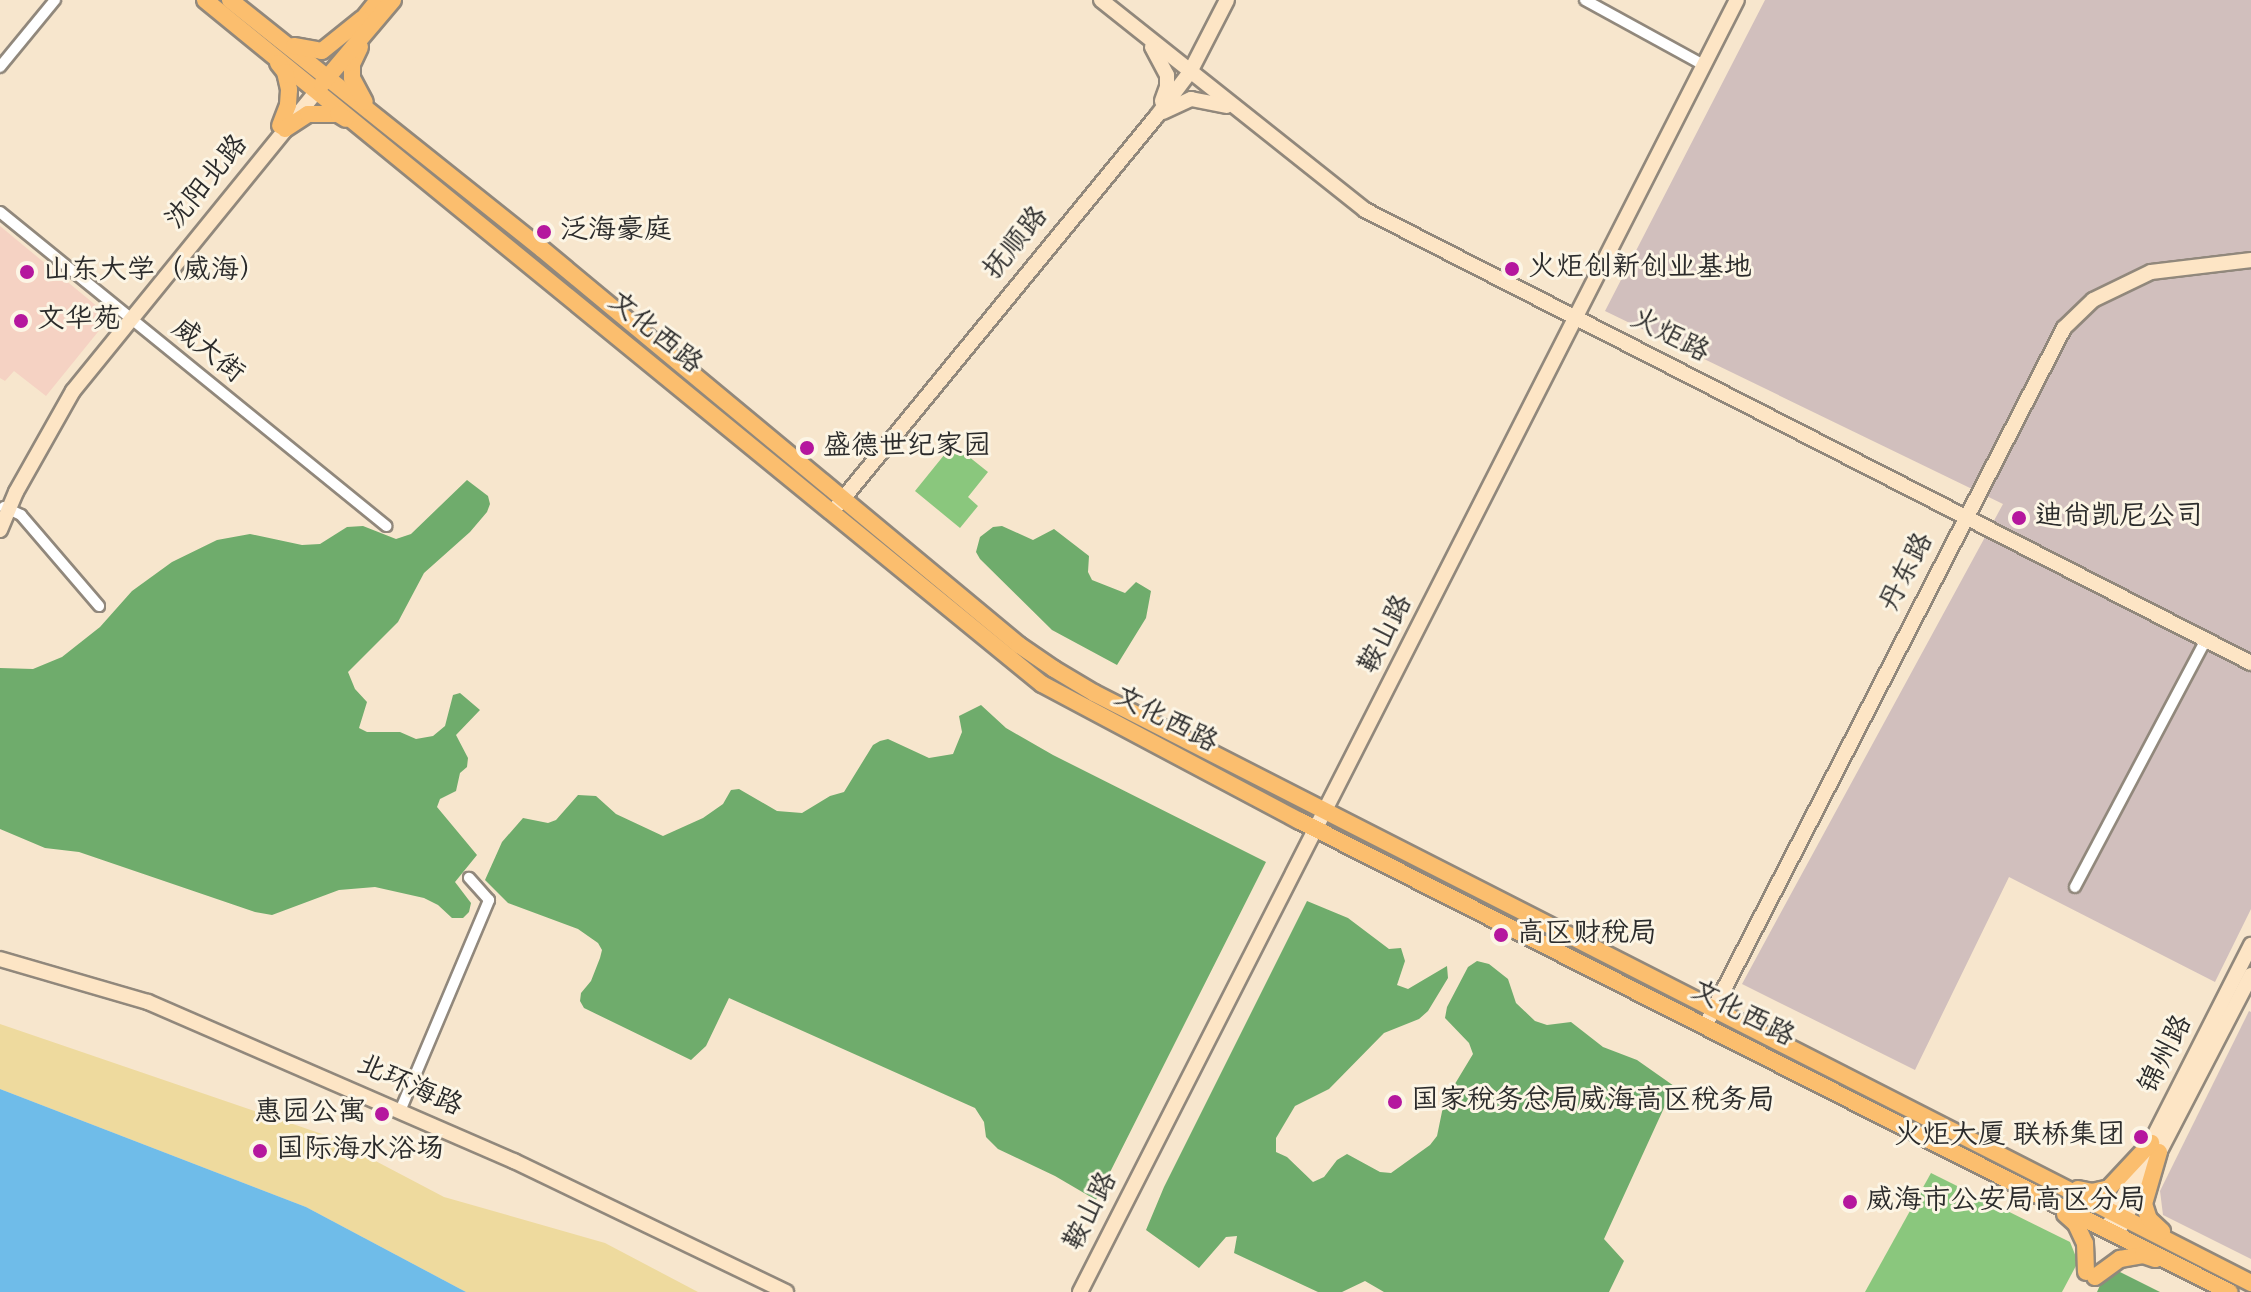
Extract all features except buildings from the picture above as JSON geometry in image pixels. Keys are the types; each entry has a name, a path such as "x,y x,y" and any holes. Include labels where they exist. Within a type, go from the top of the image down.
{"main road":[{"name":"文化西路","path":"205,0 324,75 376,116 838,505 1042,684 1318,830 2229,1292"},
{"name":"文化西路","path":"230,0 313,89 362,129 838,505 1054,669 1094,693 1327,809 2251,1283"},
{"name":"沈阳北路","path":"369,21 378,0"},
{"name":"沈阳北路","path":"0,530 4,510 69,386 369,21 393,0"},
{"name":"火炬路","path":"1101,0 1365,210 2251,663"},
{"name":"抚顺路","path":"838,505 1156,117 1190,72 1227,0"},
{"name":"鞍山路","path":"1080,1292 1318,830 1702,64 1737,0"},
{"path":"268,41 322,51 369,21"},
{"path":"369,21 357,52 352,78 357,91 376,116"},
{"path":"1143,34 1159,56 1167,75 1167,87 1156,117"},
{"path":"268,41 285,72 288,105 283,128"},
{"path":"1156,117 1191,99 1233,108"},
{"path":"283,128 308,114 322,113 338,114 362,129"},
{"name":"丹东路","path":"1705,1026 2064,328 2093,300 2151,272 2251,260"},
{"name":"锦州路","path":"2111,1233 2251,945"},
{"name":"北环海路","path":"0,959 148,1002 400,1111 786,1292"},
{"name":"锦州路","path":"2155,1147 2251,975"},
{"path":"2053,1181 2092,1192 2109,1188 2155,1147"},
{"path":"2155,1147 2146,1191 2146,1212 2159,1229 2193,1252"},
{"path":"2044,1199 2068,1216 2080,1231 2090,1274 2132,1256 2178,1265"}],"street":[{"path":"0,67 55,0"},
{"path":"1585,0 1702,64"},
{"name":"威大街","path":"0,212 126,318 387,526"},
{"path":"4,510 21,515 99,606"},
{"path":"2075,887 2206,640"},
{"path":"400,1111 489,900 469,878"}],"shaded area":[{"path":"1765,0 2251,0 2251,909 2215,982 2009,877 1915,1070 1742,984 2003,504 1605,311"},
{"name":"山东大学（威海）","path":"0,226 110,317 46,396 14,371 5,381 0,378"},
{"path":"2249,1011 2251,1259 2163,1215 2160,1191"}],"green space":[{"path":"953,444 988,472 968,497 978,506 960,528 915,491"},
{"path":"467,480 488,496 490,504 487,512 470,532 424,573 398,622 348,672 355,689 367,702 359,728 367,732 400,732 416,739 433,736 445,726 453,695 460,693 480,710 456,735 468,758 467,767 460,773 456,791 440,799 437,807 477,855 455,882 471,903 469,912 463,918 452,918 438,905 424,898 375,887 339,890 272,915 255,912 79,852 45,848 0,829 0,668 33,669 62,657 100,627 132,591 172,562 217,540 250,534 302,545 320,544 347,527 363,526 396,539 411,534"},
{"path":"1002,526 1033,540 1054,529 1089,556 1088,572 1092,580 1125,593 1136,582 1151,591 1146,618 1117,665 1052,630 980,559 976,552 980,537 993,527"},
{"path":"981,705 1006,728 1053,755 1266,862 1096,1200 998,1149 986,1137 984,1122 975,1108 729,998 706,1046 691,1060 584,1008 580,1001 581,993 591,981 600,958 602,950 598,943 578,929 508,903 485,880 502,842 523,818 548,823 556,820 578,795 596,796 616,814 663,836 703,818 723,804 731,790 739,789 777,811 802,813 830,796 844,792 873,745 880,741 888,739 929,758 953,754 962,732 959,716"},
{"path":"1307,901 1348,918 1389,949 1401,948 1405,961 1397,985 1408,989 1447,966 1448,978 1428,1011 1419,1019 1384,1033 1329,1089 1295,1106 1276,1138 1276,1152 1287,1157 1313,1182 1324,1177 1337,1160 1347,1154 1380,1172 1391,1173 1430,1145 1437,1136 1444,1102 1473,1054 1469,1043 1445,1018 1447,1007 1468,967 1477,961 1489,964 1508,979 1516,1003 1535,1021 1547,1025 1571,1022 1603,1047 1637,1060 1674,1086 1604,1239 1624,1261 1609,1292 1384,1292 1365,1281 1342,1292 1318,1292 1234,1253 1237,1236 1226,1237 1199,1268 1146,1230 1164,1187"},
{"path":"1931,1173 2070,1242 2078,1262 2062,1292 1865,1292"},
{"path":"2116,1270 2160,1292 2097,1292 2102,1281"}],"sand":[{"name":"国际海水浴场","path":"0,1024 328,1136 444,1197 605,1243 698,1292 466,1292 306,1207 0,1089"}],"water":[{"path":"0,1089 306,1207 466,1292 0,1292"}],"place":[{"name":"泛海豪庭","path":"544,232"},
{"name":"火炬创新创业基地","path":"1512,269"},
{"name":"山东大学（威海）","path":"27,272"},
{"name":"文华苑","path":"21,321"},
{"name":"盛德世纪家园","path":"807,448"},
{"name":"迪尚凯尼公司","path":"2019,518"},
{"name":"高区财税局","path":"1501,935"},
{"name":"国家税务总局威海高区税务局","path":"1395,1102"},
{"name":"惠园公寓","path":"382,1114"},
{"name":"火炬大厦 联桥集团","path":"2141,1137"},
{"name":"国际海水浴场","path":"260,1151"},
{"name":"威海市公安局高区分局","path":"1850,1202"}]}
